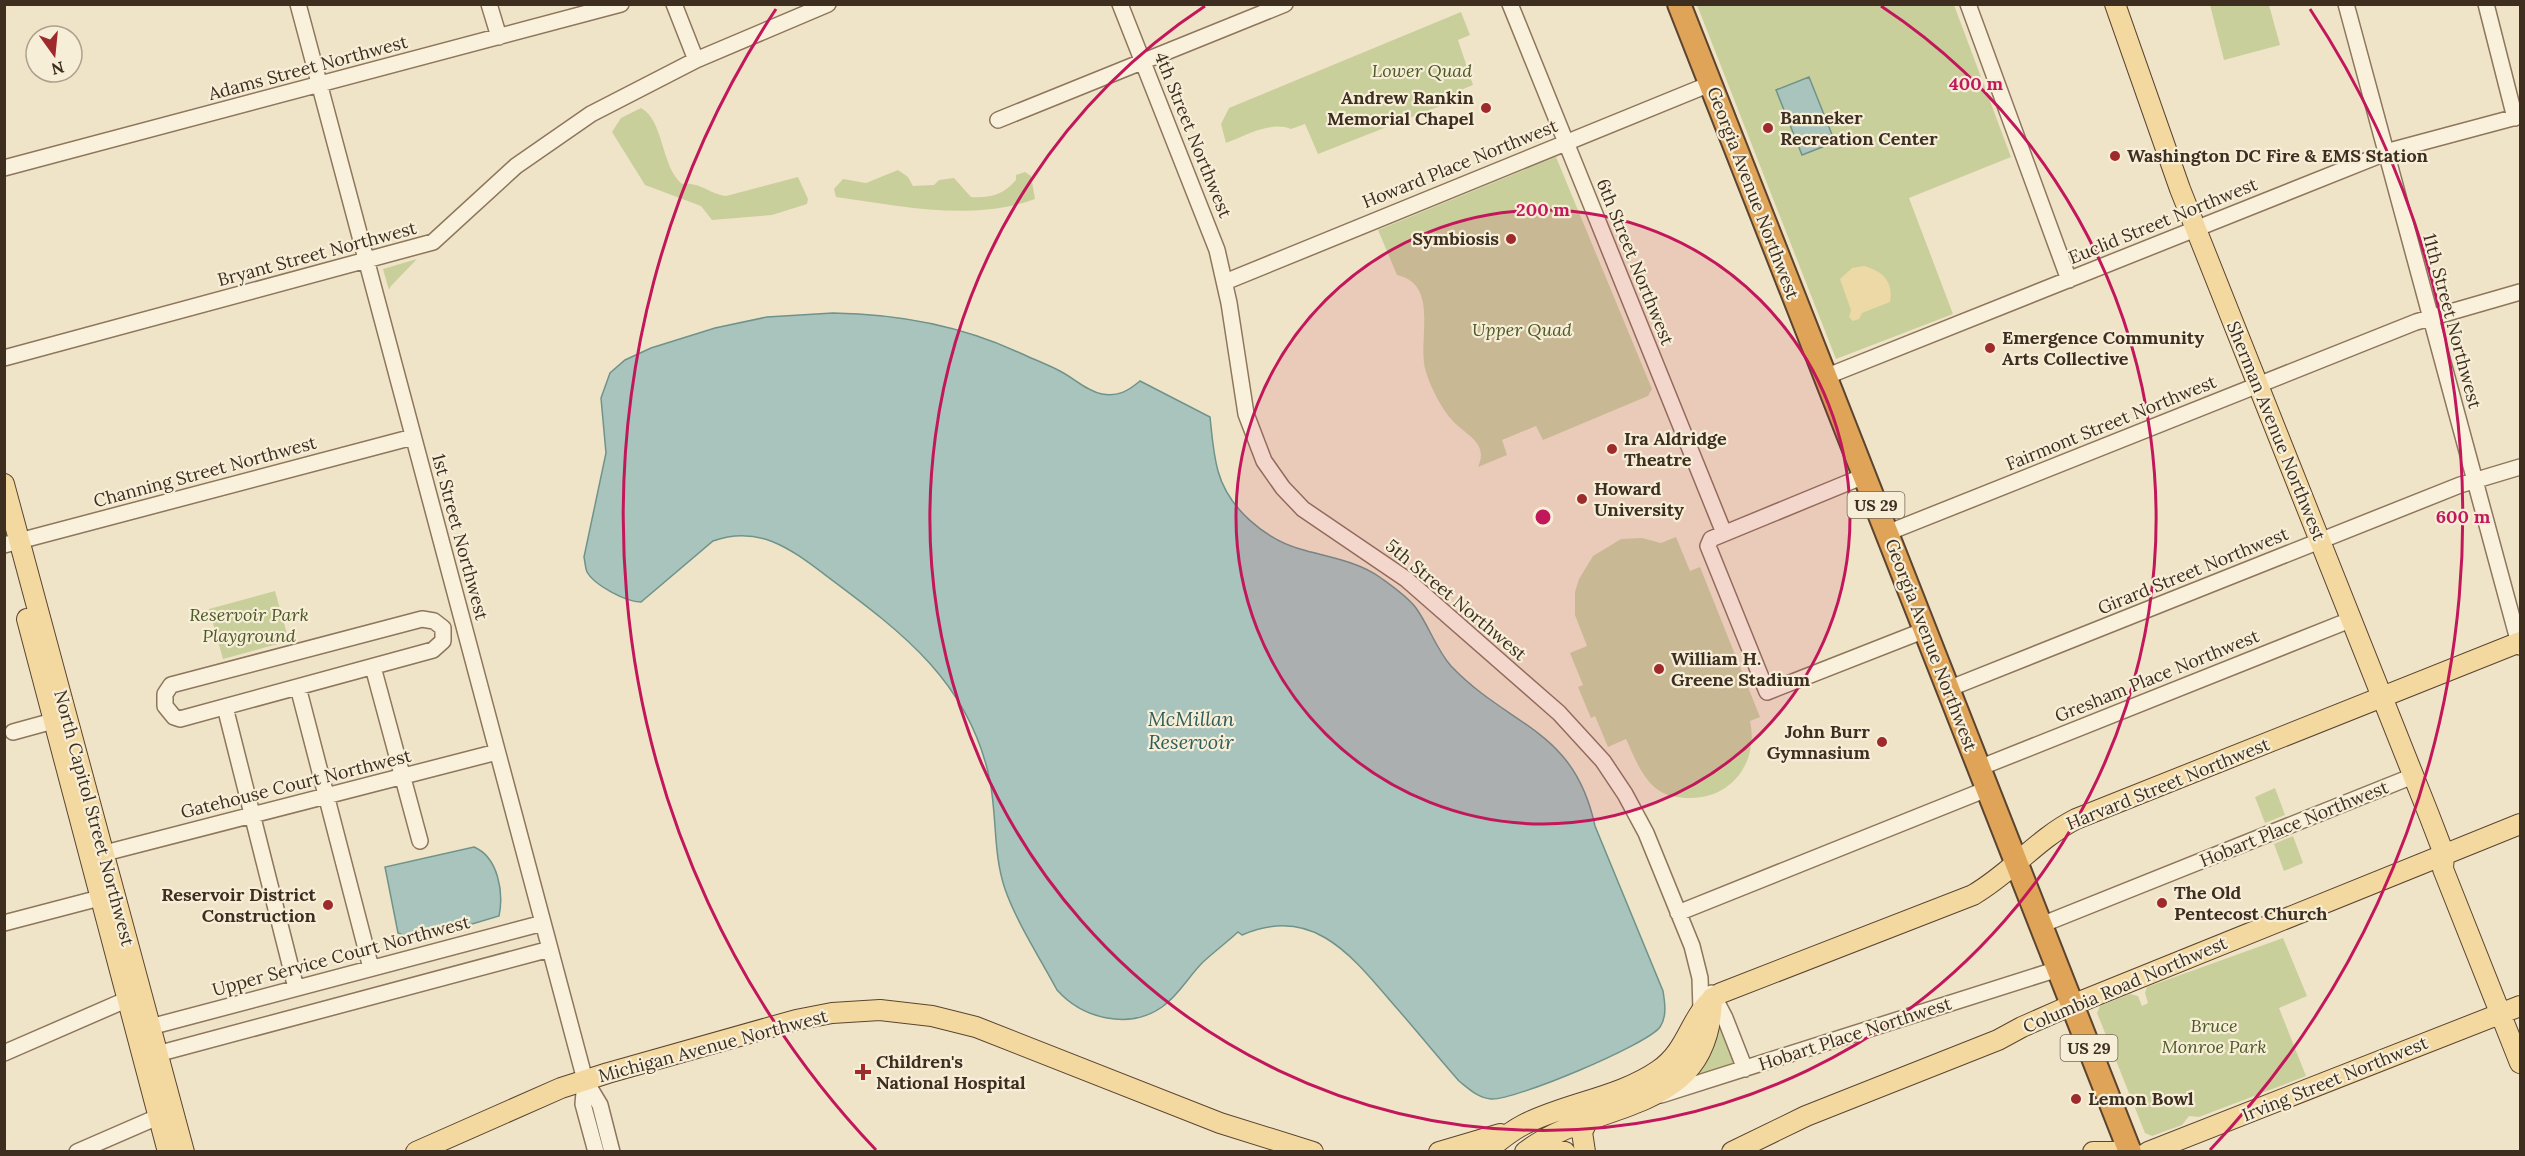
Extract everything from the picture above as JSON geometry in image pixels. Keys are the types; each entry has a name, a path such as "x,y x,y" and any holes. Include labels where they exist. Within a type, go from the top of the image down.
{"highway":[{"name":"Georgia Avenue Northwest","path":"1679,4 2131,1151"}],"main road":[{"name":"Sherman Avenue Northwest","path":"2115,4 2153,119 2196,230 2381,698 2444,854 2454,865 2520,1033"},
{"path":"4,484 9,542 61,719 165,1113 184,1152"},
{"name":"Harvard Street Northwest","path":"1703,1009 1969,896 1990,884 2040,841 2076,819 2520,644"},
{"name":"North Capitol Street Northwest","path":"61,719 105,853 108,896"},
{"name":"Columbia Road Northwest","path":"1732,1152 1800,1119 1998,1040 2072,1005 2520,824"},
{"path":"134,996 150,1027 157,1054 168,1152"},
{"path":"1585,1152 1581,1136 1598,1110 1656,1086 1679,1070 1697,1044 1703,1009"},
{"path":"1439,1152 1482,1140 1652,1075 1677,1054 1703,1009"},
{"name":"Hobart Place Northwest","path":"1527,1152 1555,1134 1652,1097 1679,1081 1698,1058 1708,1034 1703,1009"},
{"name":"Sherman Avenue Northwest","path":"2511,1010 2520,1063"},
{"name":"Irving Street Northwest","path":"2148,1152 2511,1010"},
{"name":"Michigan Avenue Northwest","path":"416,1152 490,1118 585,1080 796,1020 832,1013 893,1011 932,1016 976,1026 1220,1123 1313,1152"},
{"path":"1592,1120 1593,1135 1599,1152"},
{"name":"Michigan Avenue Northwest","path":"1220,1123 1270,1152"},
{"path":"1485,1152 1522,1125"},
{"path":"1527,1152 1543,1148 1565,1152"},
{"path":"2093,1152 2131,1151"}],"street":[{"name":"1st Street Northwest","path":"298,4 549,949 585,1080 600,1106 612,1152"},
{"path":"489,4 498,37"},
{"name":"Adams Street Northwest","path":"4,168 621,4"},
{"path":"674,4 696,60"},
{"name":"Bryant Street Northwest","path":"4,358 367,261 437,240 492,185 557,135 616,100 696,60 828,4"},
{"name":"4th Street Northwest","path":"1120,4 1212,234 1225,282"},
{"path":"998,120 1286,4"},
{"name":"6th Street Northwest","path":"1510,4 1725,534"},
{"path":"1968,4 2069,280"},
{"name":"11th Street Northwest","path":"2346,4 2520,644"},
{"path":"2486,4 2518,117"},
{"name":"Howard Place Northwest","path":"1225,282 1710,84"},
{"name":"Euclid Street Northwest","path":"1826,377 2387,153 2518,117"},
{"name":"5th Street Northwest","path":"1225,282 1246,414 1257,446 1273,476 1309,514 1396,572 1575,729 1603,761 1629,800 1648,838 1692,946 1703,966 1703,1009 1725,1018 1745,1070"},
{"name":"Fairmont Street Northwest","path":"1887,533 2431,317 2520,292"},
{"name":"Channing Street Northwest","path":"9,542 413,436"},
{"name":"Girard Street Northwest","path":"1948,689 2474,480 2520,467"},
{"path":"1864,476 1711,539 1708,546 1717,573 1765,690 1772,693 1925,630"},
{"path":"422,619 434,621 443,628 442,641 433,650 373,667 180,719 174,717 165,706 165,694 171,685 422,619"},
{"name":"Gresham Place Northwest","path":"1678,913 2350,620"},
{"path":"443,628 463,623"},
{"path":"373,667 420,840"},
{"path":"298,687 372,968"},
{"path":"225,707 296,988"},
{"path":"13,732 61,719"},
{"name":"Gatehouse Court Northwest","path":"105,853 497,752"},
{"name":"Hobart Place Northwest","path":"2041,925 2413,776"},
{"path":"4,923 108,896"},
{"name":"Upper Service Court Northwest","path":"150,1027 543,923"},
{"path":"157,1054 549,949"},
{"name":"Hobart Place Northwest","path":"1652,1097 1745,1070 2058,969"},
{"path":"4,1053 134,996"},
{"name":"1st Street Northwest","path":"585,1080 584,1104 596,1152"},
{"path":"77,1152 165,1113"}],"green space":[{"name":"Banneker Recreation Center","path":"1697,5 1954,5 2011,157 1909,198 1953,314 1836,359"},
{"path":"2210,5 2269,5 2280,45 2224,60"},
{"name":"Lower Quad","path":"1461,12 1470,35 1458,40 1473,85 1456,92 1458,99 1318,154 1305,124 1291,129 1266,128 1226,143 1221,124 1229,108"},
{"path":"641,108 649,114 654,123 670,167 682,184 699,186 726,196 798,177 808,199 807,204 772,215 712,220 701,206 645,185 612,132 621,118"},
{"name":"Upper Quad","path":"1556,157 1652,389 1648,396 1543,440 1536,426 1502,440 1507,455 1478,467 1481,451 1478,445 1444,410 1426,372 1423,302 1419,290 1410,281 1397,275 1378,230"},
{"path":"898,170 908,177 913,186 934,185 939,180 954,178 971,197 991,196 1001,192 1016,180 1016,175 1025,172 1031,176 1035,199 1011,206 961,211 911,208 836,197 834,189 843,179 866,183"},
{"path":"417,259 391,286 389,290 383,269"},
{"name":"William H. Greene Stadium","path":"1676,537 1690,571 1700,567 1760,717 1750,721 1752,736 1750,750 1739,775 1730,785 1704,797 1677,797 1658,790 1639,767 1626,739 1608,747 1595,716 1591,718 1578,687 1583,685 1570,653 1587,646 1575,615 1575,592 1579,579 1593,556 1621,539 1642,538 1661,543"},
{"name":"Reservoir Park Playground","path":"275,591 289,641 223,659 209,609"},
{"path":"2275,788 2285,815 2265,823 2255,797"},
{"path":"2293,836 2303,863 2284,871 2274,844"},
{"name":"Bruce Monroe Park","path":"2283,938 2307,996 2279,1008 2306,1076 2199,1117 2189,1116 2182,1125 2152,1136 2145,1133 2097,1013 2100,1006 2130,994 2138,996 2142,1006 2148,1003 2145,993 2147,987"},
{"path":"1718,1019 1735,1064 1692,1079 1711,1050"}],"sand":[{"path":"1864,266 1877,271 1886,278 1891,295 1890,302 1862,313 1859,319 1853,321 1849,317 1851,310 1840,279 1852,268"}],"water":[{"path":"1809,77 1835,142 1802,155 1776,90"},
{"name":"McMillan Reservoir","path":"833,313 882,316 952,328 997,343 1064,373 1096,392 1108,395 1118,394 1140,381 1210,417 1215,458 1223,485 1239,509 1250,520 1274,538 1300,549 1362,567 1395,588 1416,608 1451,666 1473,687 1537,732 1572,768 1585,794 1595,826 1663,991 1665,1014 1660,1027 1631,1046 1551,1082 1504,1097 1491,1099 1482,1097 1459,1081 1363,969 1346,953 1329,940 1310,931 1290,926 1267,927 1242,935 1238,932 1203,962 1168,1002 1149,1014 1135,1018 1107,1018 1080,1008 1068,1000 1057,990 1022,927 1005,889 997,849 990,781 980,746 967,716 950,688 907,640 856,598 801,558 775,542 761,538 730,537 713,541 641,602 611,592 596,582 586,570 584,557 606,453 601,398 610,373 625,360 651,348 715,328 767,317"},
{"path":"474,847 489,859 494,867 500,886 499,916 442,933 410,938 398,933 385,867"}],"place":[{"name":"Andrew Rankin Memorial Chapel","path":"1486,108"},
{"name":"Banneker Recreation Center","path":"1768,128"},
{"name":"Washington DC Fire & EMS Station","path":"2115,156"},
{"name":"Symbiosis","path":"1511,239"},
{"name":"Emergence Community Arts Collective","path":"1990,348"},
{"name":"Ira Aldridge Theatre","path":"1612,449"},
{"name":"Howard University","path":"1582,499"},
{"name":"William H. Greene Stadium","path":"1659,669"},
{"name":"John Burr Gymnasium","path":"1882,742"},
{"name":"The Old Pentecost Church","path":"2162,903"},
{"name":"Reservoir District Construction","path":"328,905"},
{"name":"Children's National Hospital","path":"863,1072"},
{"name":"Lemon Bowl","path":"2076,1099"}]}
